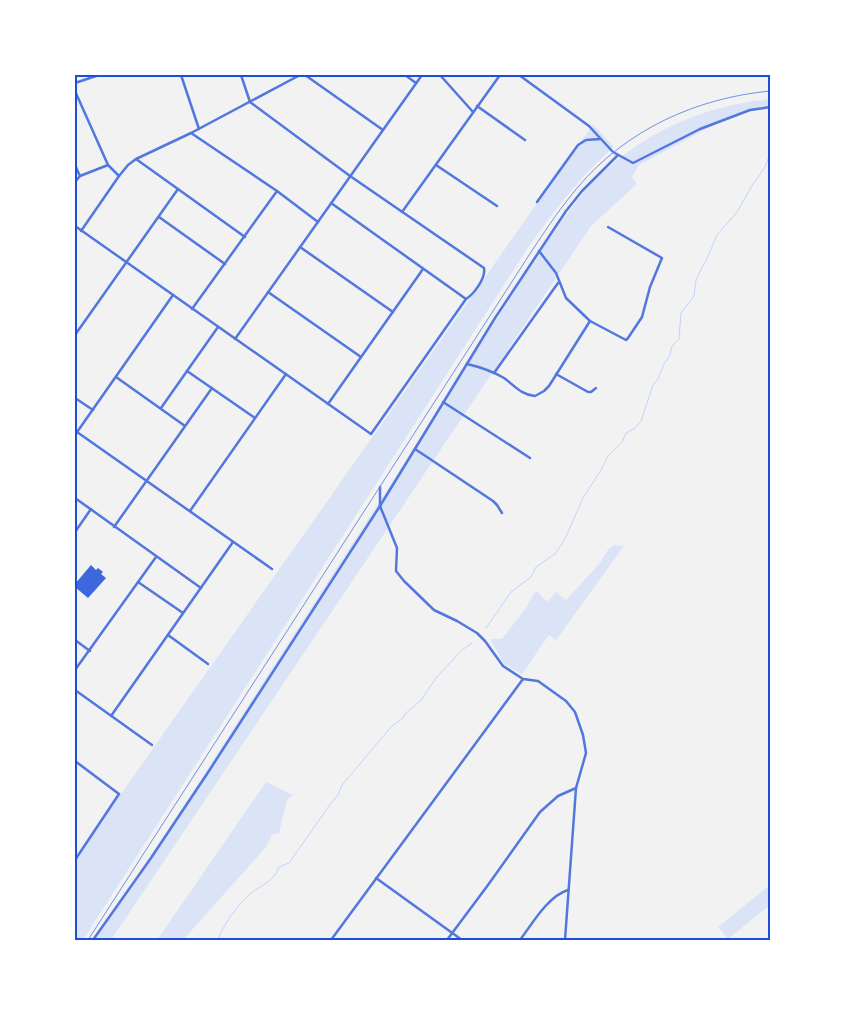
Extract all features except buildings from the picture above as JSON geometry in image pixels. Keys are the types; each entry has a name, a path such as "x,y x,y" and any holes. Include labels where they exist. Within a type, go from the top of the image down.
{"street":[{"path":"75,83 99,75"},
{"path":"181,75 200,129"},
{"path":"75,226 371,434 466,299 474,293 485,273 484,268 350,176 250,102 241,75"},
{"path":"81,230 119,176 136,159 200,129 300,75"},
{"path":"305,75 383,130"},
{"path":"405,75 416,83"},
{"path":"235,339 422,75"},
{"path":"440,75 473,112"},
{"path":"402,212 500,75"},
{"path":"519,75 589,126 618,155 633,163 700,129 750,110 770,107"},
{"path":"75,90 108,165 119,176"},
{"path":"477,106 525,140"},
{"path":"191,133 277,191 318,222"},
{"path":"537,202 582,141 600,139"},
{"path":"93,940 151,858 380,506 443,402 539,251 582,191 618,155"},
{"path":"136,159 245,237"},
{"path":"75,165 80,176"},
{"path":"75,182 80,176 108,165"},
{"path":"436,165 497,206"},
{"path":"76,333 178,189"},
{"path":"192,309 277,191"},
{"path":"331,203 466,299"},
{"path":"159,216 225,264"},
{"path":"539,251 556,272 558,282 566,298 590,321 622,338 628,338 642,317 650,287 662,258 608,227"},
{"path":"300,247 393,312"},
{"path":"328,404 424,269"},
{"path":"494,373 558,282"},
{"path":"268,292 361,357"},
{"path":"173,295 76,434 147,481 272,569"},
{"path":"467,364 486,369 524,393 535,396 544,391 590,321"},
{"path":"160,408 218,327"},
{"path":"187,371 255,418"},
{"path":"190,511 286,374"},
{"path":"556,374 588,392 596,388"},
{"path":"116,377 185,426"},
{"path":"114,527 212,388"},
{"path":"75,398 93,410"},
{"path":"443,402 530,458"},
{"path":"415,449 493,501 502,513"},
{"path":"380,487 380,506 396,544 396,570 404,581 434,610 458,621 477,634 485,641 502,666 523,679 538,681 566,701 575,712 583,735 586,753 576,788 565,940"},
{"path":"75,498 201,588"},
{"path":"75,532 91,509"},
{"path":"111,716 233,542"},
{"path":"75,670 156,556"},
{"path":"138,582 183,613"},
{"path":"168,635 208,664"},
{"path":"75,640 90,651"},
{"path":"331,940 523,679"},
{"path":"75,690 152,745"},
{"path":"75,768 77,762 119,794 75,860"},
{"path":"446,940 540,812 558,796 576,788"},
{"path":"376,878 462,940"},
{"path":"520,940 550,901 559,892 568,890"}],"shaded area":[{"path":"770,99 770,109 746,112 712,126 639,165 632,177 637,184 591,226 111,940 95,940 203,776 539,253 578,199 603,172 623,155 645,140 668,128 692,117 717,109"},
{"path":"593,124 614,147 579,182 529,246 83,940 75,940 75,859"},
{"path":"614,545 624,546 556,640 549,635 522,674 504,664 490,639 502,639 537,591 547,602 556,592 566,600"},
{"path":"266,782 293,795 287,800 279,833 272,835 266,847 183,940 157,940"},
{"path":"770,885 770,905 728,939 718,927"}],"waterway":[{"path":"486,628 511,592 531,577 536,567 555,554 565,539 583,498 608,456 622,442 626,433 635,428 641,421 653,385 670,355 672,346 679,339 681,313 694,296 696,280 717,235 737,212 765,167 770,154"},
{"path":"218,940 227,921 240,904 250,894 274,877 279,867 289,863 338,795 342,785 392,726 421,700 436,678 462,650 472,643"}],"railway":[{"path":"88,940 533,249 578,187 618,149 640,133 664,120 689,109 716,101 770,91"}]}
